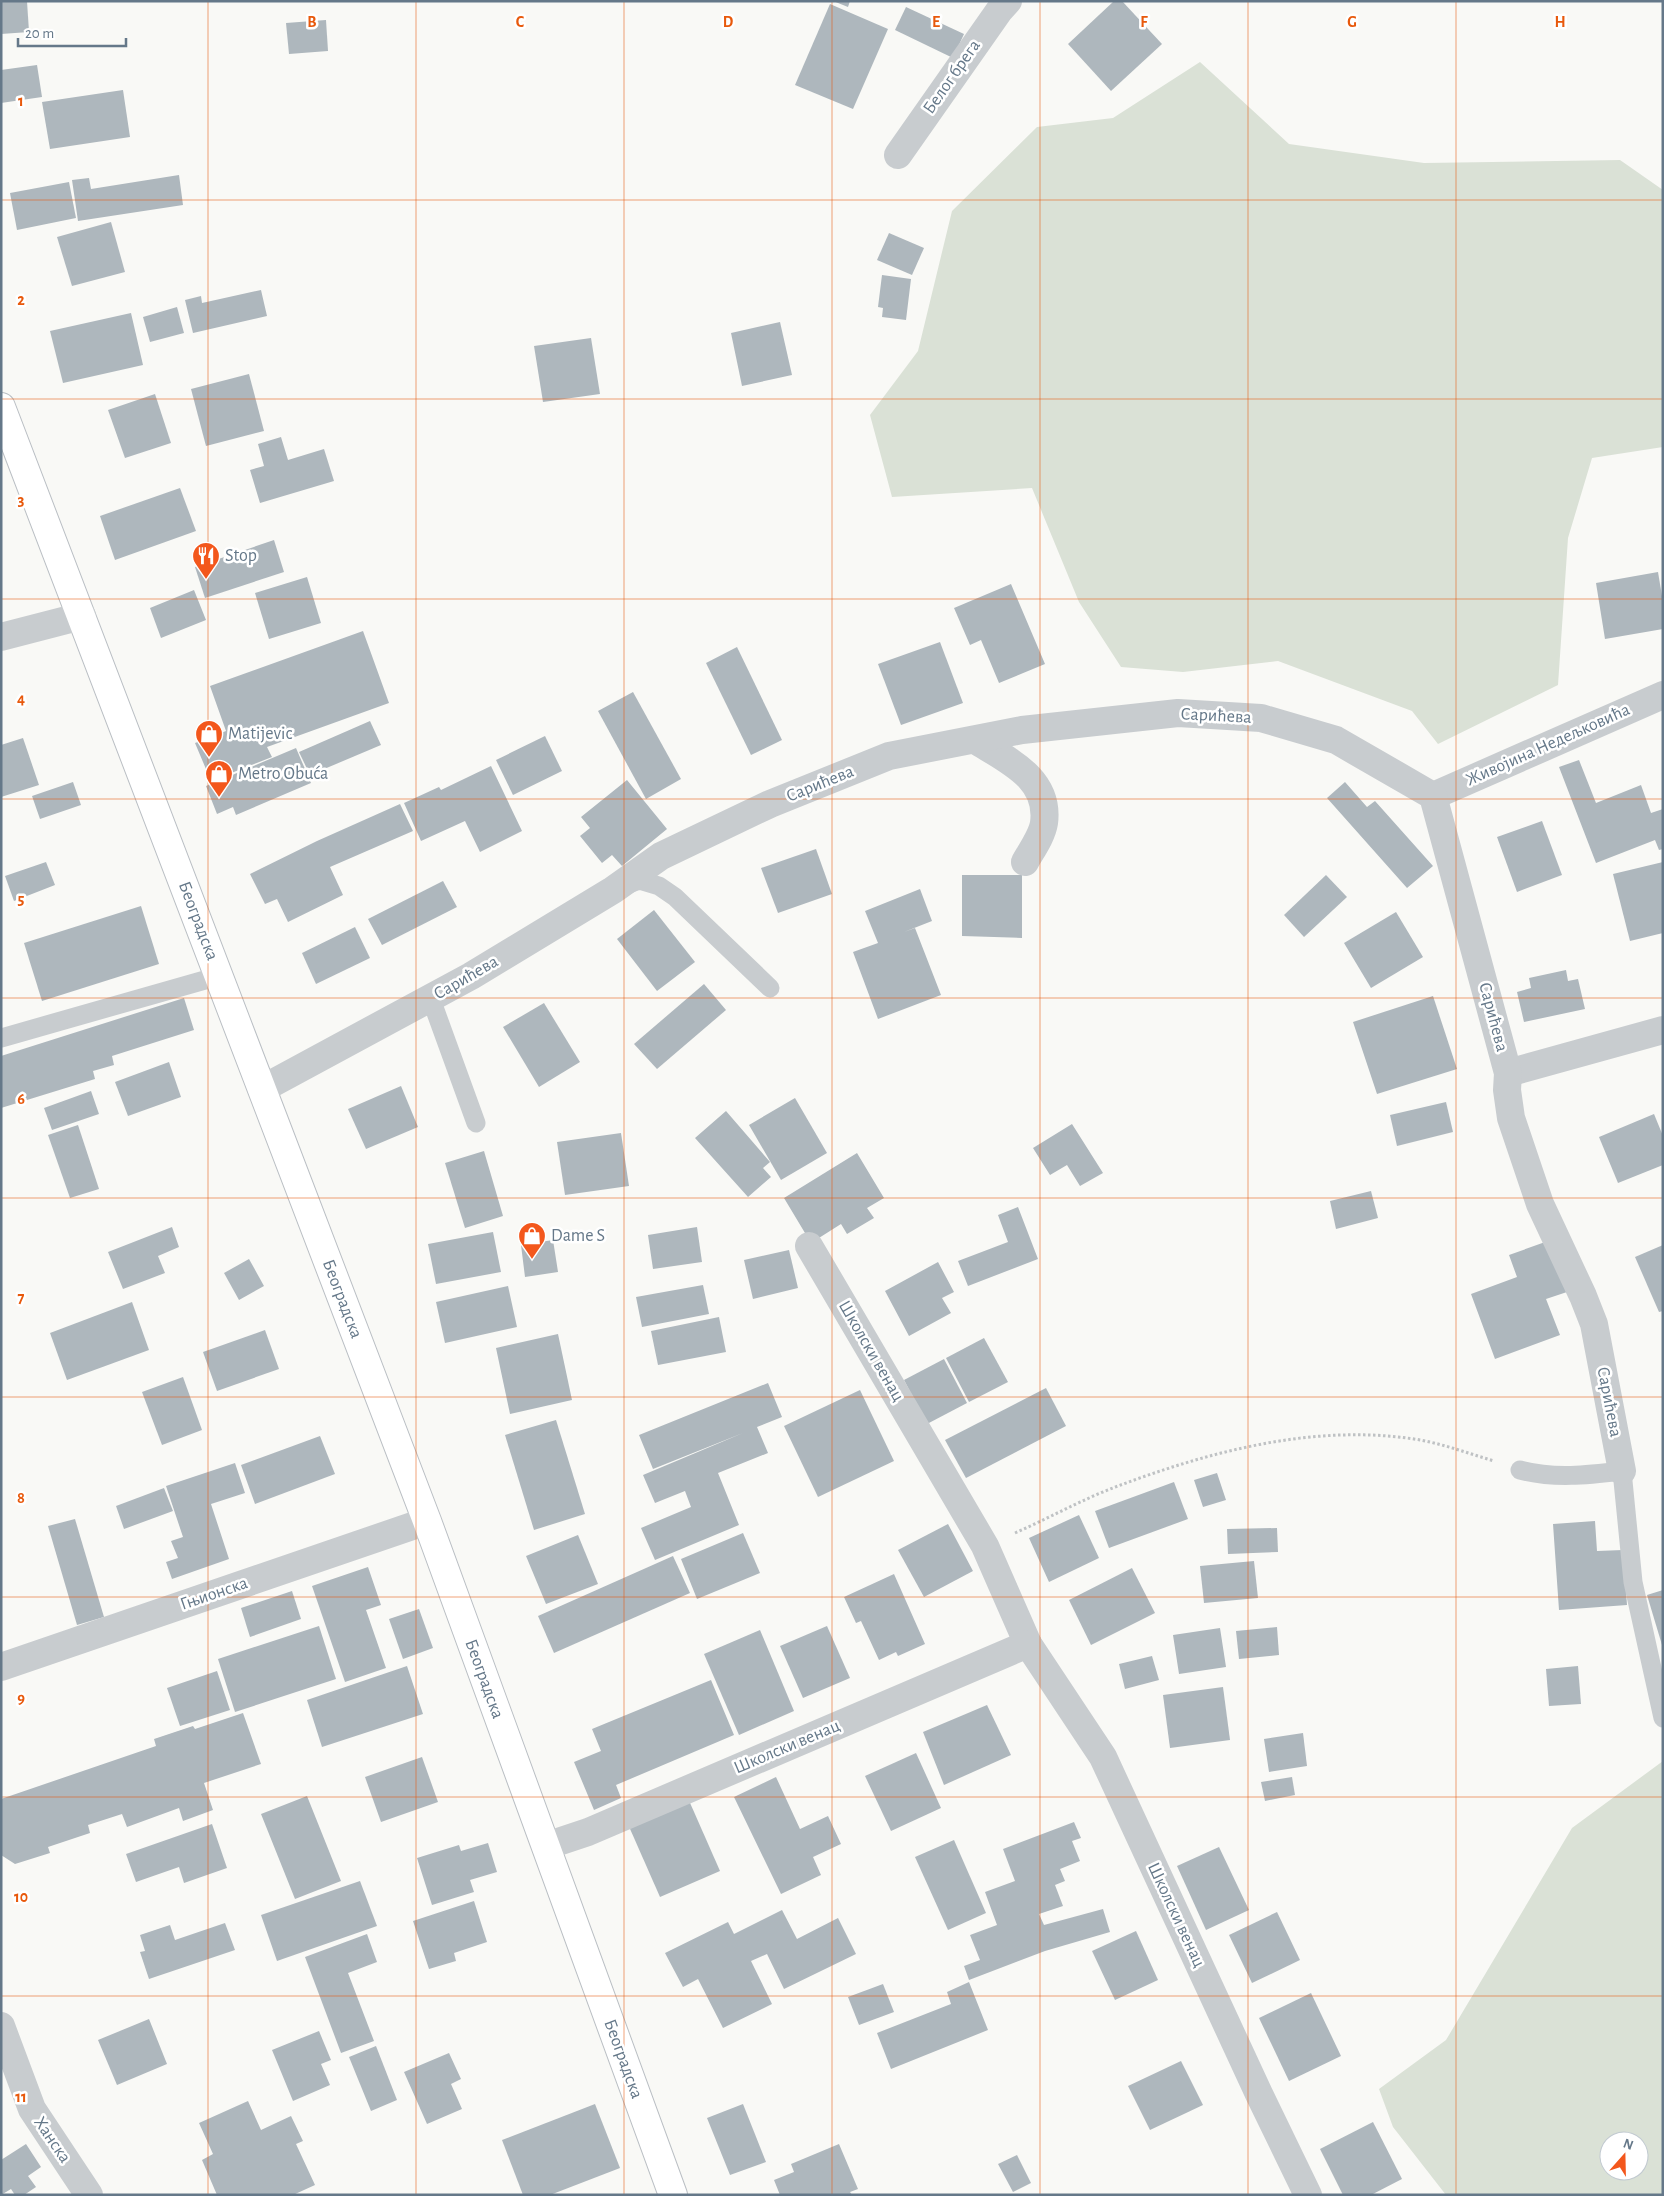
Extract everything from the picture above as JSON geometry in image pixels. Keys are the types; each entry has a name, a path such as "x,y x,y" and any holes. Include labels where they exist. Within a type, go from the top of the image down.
{"main road":[{"name":"Београдска","path":"1,407 426,1521 673,2195"}],"street":[{"name":"Белог брега","path":"898,155 953,74 1008,1"},
{"path":"1,637 82,616"},
{"name":"Живојина Недељковића","path":"1433,796 1663,695"},
{"name":"Сарићева","path":"262,1089 430,999 613,890 661,856 770,804 889,756 1022,730 1178,713 1261,718 1336,740 1433,796 1508,1073 1507,1090 1511,1118 1540,1204 1594,1324 1622,1471"},
{"path":"975,740 1014,764 1034,781 1042,802 1044,824 1025,862"},
{"path":"1508,1073 1663,1030"},
{"name":"Школски венац","path":"810,1246 985,1546 1028,1644 1103,1757 1259,2094 1308,2195"},
{"name":"Гњионска","path":"1,1667 426,1521"},
{"name":"Школски венац","path":"546,1846 588,1832 1028,1644"},
{"name":"Ханска","path":"1,2026 32,2109 89,2195"}],"lane":[{"path":"613,890 639,880 659,886 675,896 770,988"},
{"path":"1,1038 219,976"},
{"path":"430,999 476,1123"},
{"path":"1520,1470 1579,1476 1622,1471 1633,1582 1663,1718"}],"path":[{"path":"985,1546 1117,1486 1192,1462 1273,1441 1351,1435 1383,1435 1442,1445 1520,1470"}],"shaded area":[{"path":"1200,62 1289,144 1424,163 1620,160 1663,190 1663,447 1592,458 1568,538 1558,685 1438,744 1412,711 1278,661 1183,672 1121,667 1079,602 1032,488 892,497 870,415 918,351 952,211 1037,127 1113,118"},
{"path":"1663,1761 1663,2195 1446,2195 1393,2127 1379,2089 1446,2040 1572,1828"}],"building":[{"path":"1,1 27,1 29,32 1,34"},
{"path":"833,1 850,1 848,7"},
{"path":"1114,1 1122,1 1162,44 1111,91 1068,44"},
{"path":"830,4 888,29 853,109 795,85"},
{"path":"906,7 964,34 953,58 895,30"},
{"path":"326,20 328,51 289,54 286,23"},
{"path":"37,65 42,97 1,103 1,70"},
{"path":"123,90 130,137 50,149 42,102"},
{"path":"179,175 183,205 78,221 72,180 89,178 91,189"},
{"path":"69,182 76,218 17,230 10,193"},
{"path":"111,222 125,272 72,286 57,237"},
{"path":"889,233 924,248 912,275 877,260"},
{"path":"882,275 911,279 906,320 882,317 883,308 878,307"},
{"path":"261,290 267,316 193,333 185,300 201,296 202,303"},
{"path":"177,307 184,333 150,342 143,317"},
{"path":"131,313 143,365 63,383 50,331"},
{"path":"780,322 792,375 742,386 731,333"},
{"path":"591,338 600,394 543,402 534,346"},
{"path":"249,374 264,431 206,446 191,389"},
{"path":"155,394 171,443 125,458 108,410"},
{"path":"281,437 288,460 324,449 334,481 260,503 250,470 264,466 258,444"},
{"path":"180,488 196,531 115,560 100,516"},
{"path":"274,540 284,572 205,598 195,567"},
{"path":"1658,572 1663,602 1663,629 1605,639 1596,583"},
{"path":"307,577 321,623 269,639 255,593"},
{"path":"1011,584 1045,664 999,683 981,640 970,645 954,608"},
{"path":"194,590 206,620 161,638 150,608"},
{"path":"363,631 389,703 267,747 272,757 211,781 195,743 226,731 210,686"},
{"path":"940,642 963,703 901,725 878,664"},
{"path":"737,647 782,740 751,755 706,663"},
{"path":"633,692 681,779 646,799 598,711"},
{"path":"370,721 381,745 310,775 299,752"},
{"path":"545,736 562,771 513,795 496,760"},
{"path":"23,738 39,785 1,797 1,745"},
{"path":"296,748 311,783 236,815 233,807 217,814 206,786"},
{"path":"1579,760 1596,803 1641,785 1651,813 1663,809 1663,849 1659,850 1655,840 1596,863 1559,767"},
{"path":"491,766 522,831 480,852 465,821 421,841 404,803 439,787 441,790"},
{"path":"627,780 667,829 622,866 612,855 602,863 580,836 590,828 581,817"},
{"path":"73,782 81,805 40,819 32,796"},
{"path":"1345,782 1367,807 1375,801 1433,866 1407,888 1327,798"},
{"path":"400,804 413,831 330,867 343,895 288,922 277,899 265,904 250,874 317,841"},
{"path":"1542,821 1562,875 1517,892 1497,837"},
{"path":"816,849 832,894 778,913 761,868"},
{"path":"46,862 55,885 14,901 5,876"},
{"path":"1663,862 1663,933 1630,941 1613,874"},
{"path":"962,875 1022,875 1022,938 962,936"},
{"path":"1326,875 1347,897 1304,937 1284,915"},
{"path":"443,881 457,907 382,945 368,919"},
{"path":"920,889 932,921 904,932 915,928 941,995 878,1019 853,952 878,943 865,911"},
{"path":"141,906 159,964 42,1001 24,943"},
{"path":"654,910 695,962 657,991 617,939"},
{"path":"1396,912 1423,957 1371,988 1344,943"},
{"path":"355,927 370,958 316,984 302,953"},
{"path":"1566,970 1568,981 1578,979 1585,1009 1524,1022 1517,992 1531,988 1529,978"},
{"path":"704,984 726,1010 657,1069 634,1044"},
{"path":"1433,996 1457,1069 1377,1094 1353,1022"},
{"path":"184,998 194,1030 112,1056 114,1065 93,1071 95,1079 1,1108 1,1056"},
{"path":"544,1003 580,1062 539,1087 503,1027"},
{"path":"169,1062 181,1097 128,1116 115,1082"},
{"path":"401,1086 418,1127 366,1149 348,1109"},
{"path":"91,1091 99,1114 52,1130 44,1108"},
{"path":"795,1098 827,1153 781,1180 749,1125"},
{"path":"1446,1102 1453,1132 1397,1146 1390,1115"},
{"path":"726,1111 770,1162 763,1168 771,1177 748,1197 695,1138"},
{"path":"1654,1114 1663,1136 1663,1165 1618,1183 1599,1137"},
{"path":"1072,1124 1103,1173 1080,1186 1067,1165 1050,1175 1033,1148"},
{"path":"78,1125 99,1189 70,1198 48,1135"},
{"path":"621,1133 629,1186 565,1195 557,1142"},
{"path":"484,1151 503,1216 465,1228 445,1163"},
{"path":"857,1153 884,1198 867,1208 874,1218 847,1234 841,1224 811,1243 784,1198"},
{"path":"1371,1191 1378,1218 1336,1229 1330,1201"},
{"path":"1018,1207 1038,1259 968,1286 958,1261 1008,1242 998,1215"},
{"path":"172,1227 179,1247 158,1256 165,1273 123,1289 108,1252"},
{"path":"697,1227 702,1262 653,1269 648,1235"},
{"path":"493,1232 501,1272 436,1284 428,1244"},
{"path":"553,1240 558,1272 525,1277 521,1245"},
{"path":"1548,1241 1567,1292 1546,1299 1560,1335 1495,1359 1471,1294 1517,1277 1509,1255"},
{"path":"1663,1245 1663,1311 1659,1312 1635,1257"},
{"path":"789,1250 798,1288 753,1299 744,1260"},
{"path":"249,1259 264,1286 239,1300 224,1273"},
{"path":"938,1262 954,1292 942,1298 951,1313 909,1336 885,1291"},
{"path":"703,1285 709,1314 642,1327 636,1297"},
{"path":"508,1286 517,1327 445,1343 436,1302"},
{"path":"132,1302 149,1350 67,1380 50,1333"},
{"path":"719,1317 726,1352 658,1365 651,1331"},
{"path":"265,1330 279,1369 217,1391 203,1352"},
{"path":"558,1334 572,1400 510,1414 496,1348"},
{"path":"984,1338 1008,1382 969,1402 946,1358"},
{"path":"944,1359 967,1403 927,1424 904,1380"},
{"path":"183,1377 202,1430 162,1445 142,1392"},
{"path":"768,1383 782,1417 757,1427 768,1453 718,1473 739,1525 655,1560 641,1528 691,1507 685,1491 655,1503 643,1475 743,1433 653,1469 639,1435"},
{"path":"1046,1388 1066,1426 966,1478 945,1440"},
{"path":"860,1390 894,1461 818,1497 784,1426"},
{"path":"556,1420 585,1514 534,1530 505,1435"},
{"path":"320,1436 335,1474 255,1504 241,1465"},
{"path":"235,1463 245,1493 211,1504 229,1559 172,1579 166,1562 178,1558 171,1541 183,1537 166,1486"},
{"path":"1217,1473 1226,1500 1203,1507 1194,1480"},
{"path":"1174,1482 1188,1519 1109,1548 1095,1511"},
{"path":"164,1488 173,1511 124,1529 116,1506"},
{"path":"1079,1515 1099,1558 1049,1582 1029,1538"},
{"path":"75,1519 104,1617 77,1625 48,1526"},
{"path":"1595,1521 1597,1551 1623,1550 1627,1605 1559,1610 1553,1524"},
{"path":"948,1524 973,1571 924,1597 898,1550"},
{"path":"1277,1528 1278,1552 1228,1554 1227,1529"},
{"path":"743,1533 760,1573 697,1599 681,1559"},
{"path":"578,1535 598,1584 546,1604 526,1556"},
{"path":"673,1556 690,1593 554,1653 538,1616"},
{"path":"1254,1561 1258,1598 1204,1603 1200,1566"},
{"path":"368,1567 381,1605 366,1610 386,1668 345,1682 312,1586"},
{"path":"1132,1568 1155,1613 1091,1645 1069,1600"},
{"path":"894,1574 925,1644 898,1656 896,1652 879,1660 861,1621 856,1623 844,1597"},
{"path":"1663,1590 1663,1645 1662,1645 1647,1595"},
{"path":"292,1591 301,1619 250,1637 241,1608"},
{"path":"419,1609 433,1648 403,1659 389,1619"},
{"path":"319,1626 336,1679 235,1712 218,1659"},
{"path":"827,1626 850,1678 803,1698 780,1646"},
{"path":"1277,1627 1279,1655 1239,1659 1236,1631"},
{"path":"1220,1628 1226,1667 1179,1674 1173,1635"},
{"path":"760,1630 794,1711 739,1735 704,1654"},
{"path":"1152,1656 1159,1680 1125,1689 1119,1664"},
{"path":"407,1666 423,1714 322,1747 307,1700"},
{"path":"1578,1666 1581,1704 1549,1706 1546,1669"},
{"path":"217,1671 230,1710 180,1726 167,1688"},
{"path":"711,1680 734,1735 616,1785 621,1798 594,1810 574,1762 601,1751 592,1729"},
{"path":"1223,1687 1230,1740 1170,1748 1163,1695"},
{"path":"987,1705 1011,1755 944,1785 923,1732"},
{"path":"243,1713 261,1764 204,1783 213,1810 183,1821 179,1808 127,1827 122,1814 88,1825 90,1833 48,1847 50,1853 15,1864 1,1855 1,1799 156,1746 154,1739 193,1726 195,1729"},
{"path":"1303,1733 1307,1766 1269,1772 1264,1739"},
{"path":"916,1753 941,1808 891,1831 865,1776"},
{"path":"422,1757 438,1802 381,1822 365,1777"},
{"path":"776,1777 800,1829 828,1816 841,1844 813,1857 821,1875 781,1894 734,1797"},
{"path":"1292,1777 1295,1795 1265,1801 1261,1782"},
{"path":"307,1796 341,1881 295,1899 261,1814"},
{"path":"687,1796 720,1871 660,1897 627,1822"},
{"path":"1074,1822 1081,1838 1072,1841 1080,1861 1060,1869 1065,1881 1055,1885 1063,1906 1039,1914 1044,1925 1103,1909 1110,1932 1045,1951 969,1980 964,1966 980,1960 970,1935 997,1925 985,1892 1015,1881 1003,1849"},
{"path":"212,1824 227,1868 184,1883 179,1867 136,1882 126,1854"},
{"path":"954,1840 986,1913 948,1930 915,1857"},
{"path":"488,1843 497,1872 470,1880 474,1892 432,1905 417,1858 459,1845 461,1851"},
{"path":"1219,1847 1249,1910 1206,1930 1177,1866"},
{"path":"360,1881 377,1926 277,1961 261,1915"},
{"path":"474,1901 487,1942 454,1953 456,1961 429,1969 413,1921"},
{"path":"782,1910 797,1939 838,1918 856,1954 784,1989 767,1954 751,1961 772,2004 723,2028 698,1979 683,1987 665,1953 728,1922 734,1934"},
{"path":"1277,1912 1300,1960 1252,1983 1229,1935"},
{"path":"225,1923 235,1950 149,1979 140,1952 145,1951 140,1935 170,1925 175,1940"},
{"path":"1136,1931 1158,1980 1115,2000 1092,1951"},
{"path":"367,1934 377,1962 348,1973 374,2041 341,2053 305,1957"},
{"path":"969,1982 988,2030 891,2069 877,2033 951,2004 947,1992"},
{"path":"883,1984 894,2012 859,2025 848,1997"},
{"path":"1311,1993 1341,2056 1289,2081 1259,2018"},
{"path":"149,2019 167,2064 117,2085 98,2040"},
{"path":"319,2031 331,2060 321,2064 330,2085 293,2101 272,2050"},
{"path":"376,2046 397,2100 371,2111 349,2057"},
{"path":"449,2053 461,2079 451,2084 462,2109 427,2124 404,2072"},
{"path":"1181,2061 1203,2105 1150,2130 1128,2086"},
{"path":"248,2101 261,2130 291,2116 303,2141 296,2144 315,2185 293,2195 217,2195 202,2160 213,2154 199,2123"},
{"path":"595,2104 620,2168 550,2195 523,2195 502,2140"},
{"path":"743,2104 766,2162 730,2175 707,2118"},
{"path":"1373,2122 1402,2179 1371,2195 1343,2195 1320,2149"},
{"path":"26,2144 41,2167 28,2176 36,2187 24,2195 15,2195 11,2189 1,2195 1,2160"},
{"path":"839,2144 858,2189 850,2192 852,2195 780,2195 774,2180 794,2172 791,2164"},
{"path":"1017,2155 1031,2183 1013,2192 998,2164"}],"place":[{"name":"Stop","path":"206,580"},
{"name":"Matijevic","path":"209,758"},
{"name":"Metro Obuća","path":"219,798"},
{"name":"Dame S","path":"532,1260"}]}
